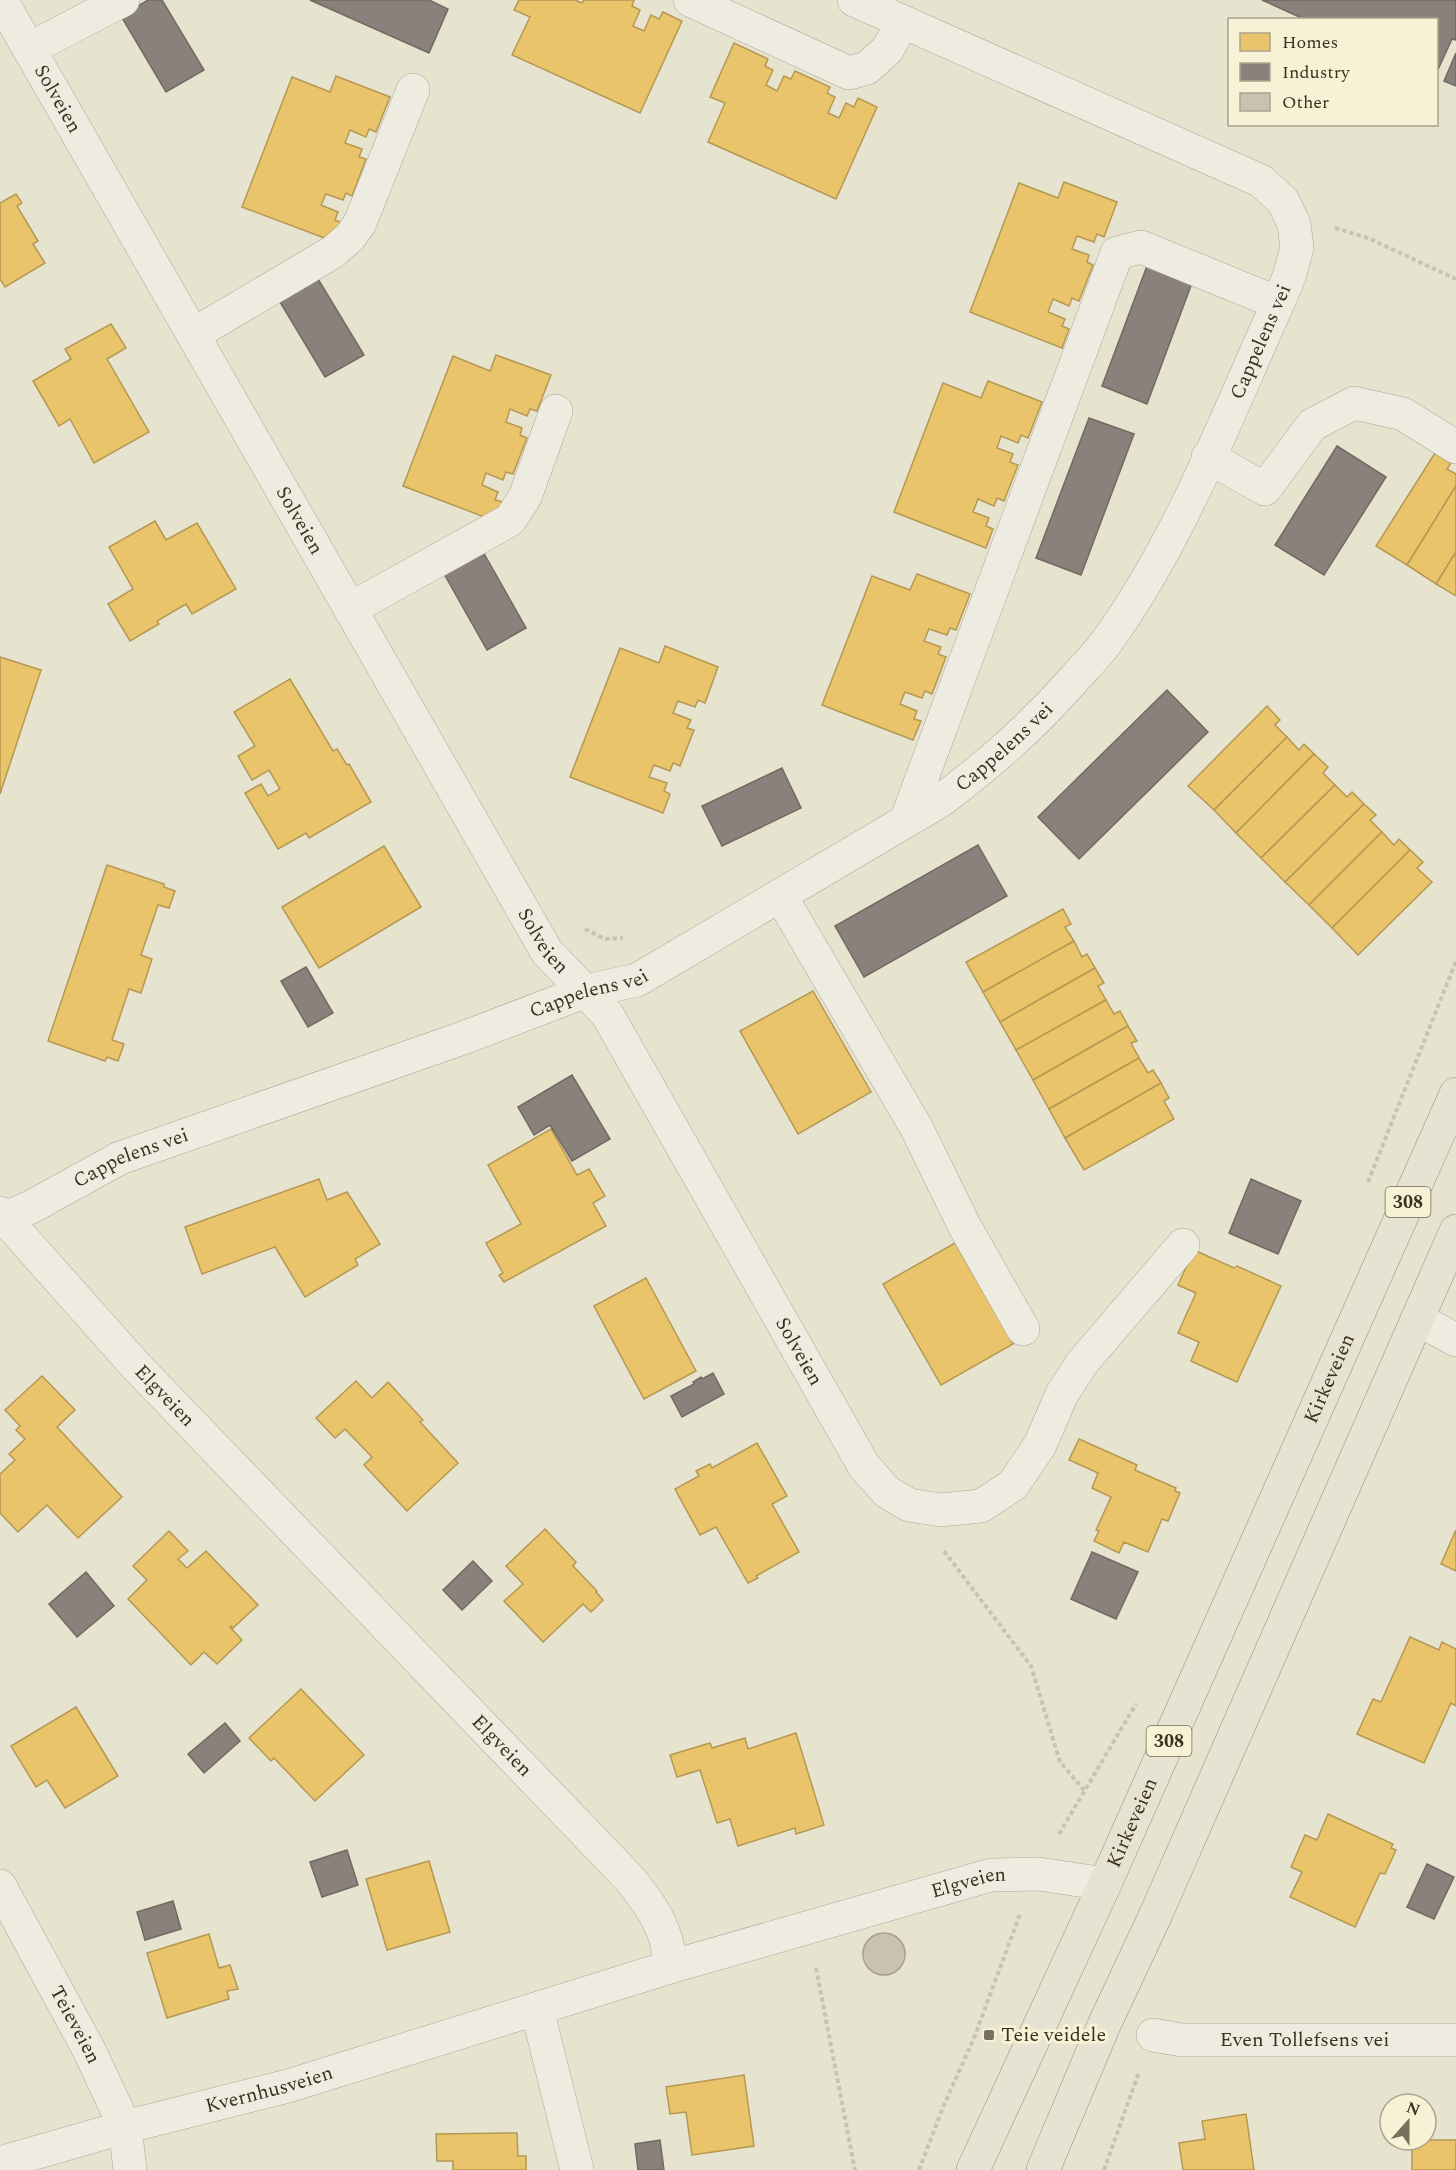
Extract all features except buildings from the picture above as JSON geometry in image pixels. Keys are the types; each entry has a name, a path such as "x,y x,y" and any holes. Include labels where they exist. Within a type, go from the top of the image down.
{"main road":[{"name":"Kirkeveien","path":"973,2170 1105,1884 1456,1094"},
{"name":"308","path":"1043,2170 1104,2025 1166,1892 1456,1231"}],"street":[{"name":"Solveien","path":"1,0 547,952 607,1014 864,1466 887,1492 909,1505 941,1510 981,1506 1013,1485 1040,1445 1062,1395 1082,1363 1183,1245"},
{"path":"29,49 123,0"},
{"path":"690,0 849,73 867,68 886,50 903,22"},
{"name":"Cappelens vei","path":"3,1215 30,1207 120,1158 463,1038 586,992 637,980 940,801 988,764 1042,716 1104,646 1148,578 1208,457 1290,277 1297,248 1294,224 1283,201 1261,181 854,0"},
{"path":"194,334 333,252 350,237 360,223 413,90"},
{"path":"906,821 1117,253 1142,247 1278,303"},
{"path":"1208,457 1265,489 1312,425 1354,403 1403,414 1456,447"},
{"path":"350,609 510,520 525,497 556,411"},
{"path":"780,896 916,1126 966,1227 1023,1329"},
{"name":"Elgveien","path":"3,1215 136,1366 628,1877 648,1902 662,1926 670,1948 670,1967 991,1875 1039,1874 1105,1884"},
{"path":"1417,1319 1456,1340"},
{"name":"Teieveien","path":"0,1886 89,2050 125,2127 130,2170"},
{"name":"Kvernhusveien","path":"0,2163 125,2127 288,2086 670,1967"},
{"path":"537,2009 577,2170"},
{"name":"Even Tollefsens vei","path":"1152,2035 1182,2040 1456,2040"}],"path":[{"path":"1294,224 1324,225 1368,238 1456,279"},
{"path":"585,928 605,939 624,938"},
{"path":"1368,1183 1456,961"},
{"path":"909,1505 1031,1666 1060,1762 1084,1790"},
{"path":"1058,1835 1141,1696"},
{"path":"919,2170 943,2107 974,2038 1022,1911"},
{"path":"804,1929 819,1978 855,2170"},
{"path":"1104,2170 1152,2035"}],"place":[{"name":"Teie veidele","path":"989,2035"}]}
